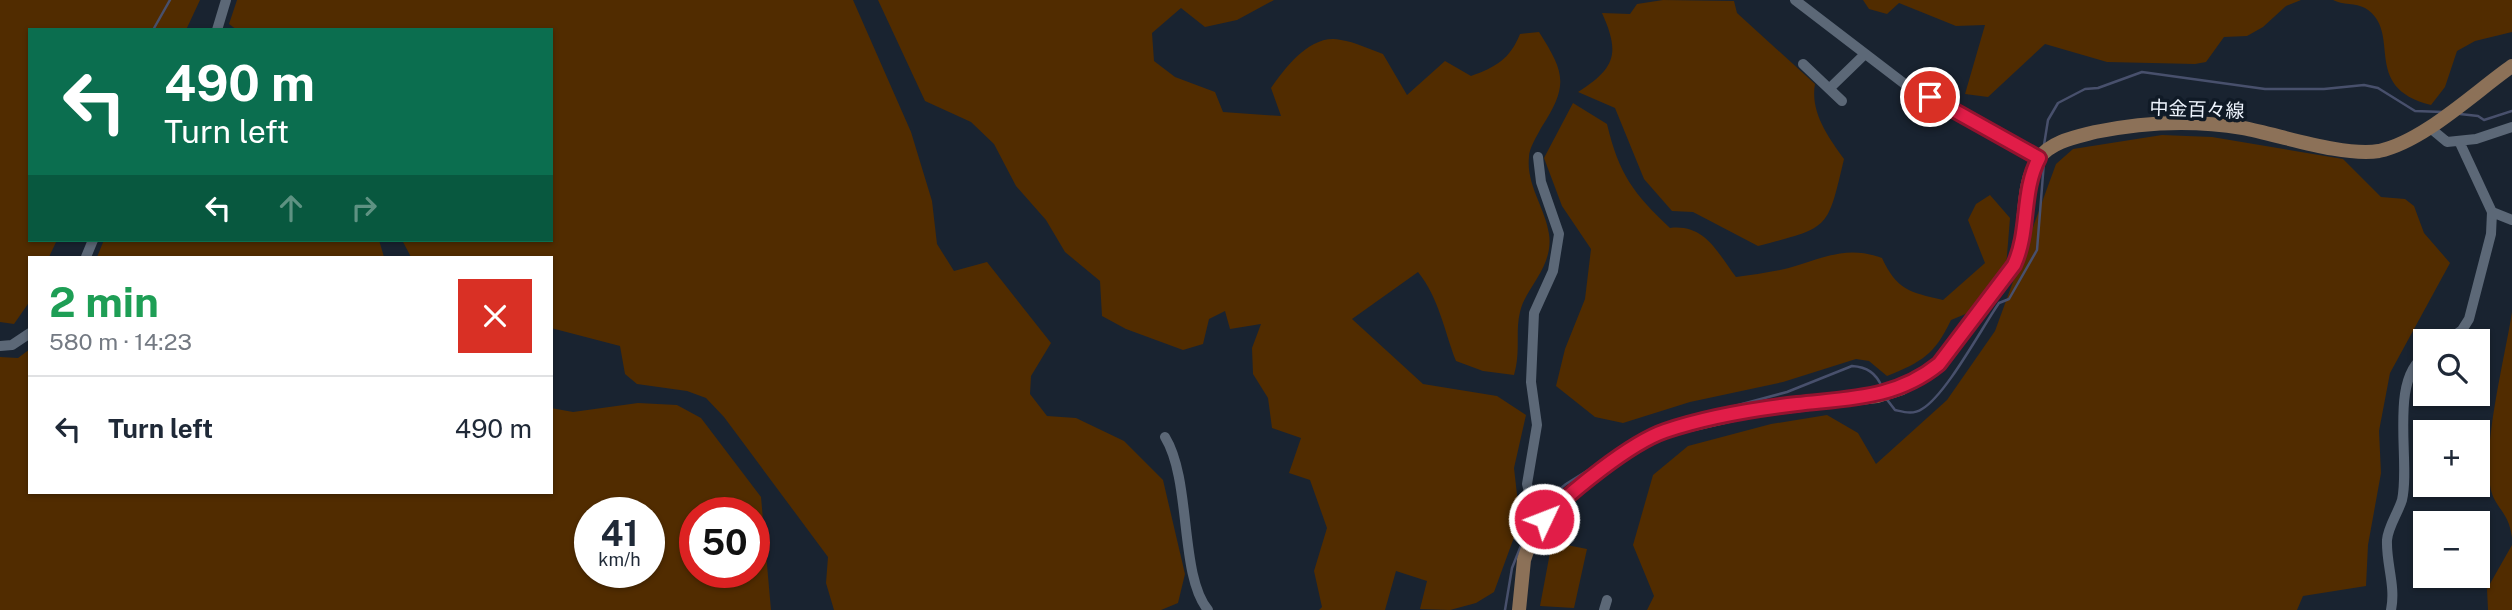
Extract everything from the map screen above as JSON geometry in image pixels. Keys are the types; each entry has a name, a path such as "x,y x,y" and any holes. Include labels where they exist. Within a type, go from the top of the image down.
{"main road":[{"name":"中金百々線","path":"2039,158 2054,145 2073,137 2123,127 2175,123 2240,128 2357,152 2378,151 2398,145 2433,124 2512,66"},
{"path":"1519,610 1524,560 1539,514 1629,450 1664,431 1751,411 1884,394 1923,377 1939,364 2014,265 2021,251 2030,174 2039,158"}],"street":[{"path":"218,28 226,0"},
{"path":"1796,0 1906,85 2039,158"},
{"path":"1831,87 1865,54"},
{"path":"1803,64 1831,87 1842,101"},
{"path":"2433,124 2447,142 2512,127"},
{"path":"2459,141 2492,212 2491,234 2469,319 2463,329"},
{"path":"1538,157 1542,182 1559,234 1553,271 1534,313 1531,382 1537,425 1527,484 1539,514"},
{"path":"2492,212 2512,220"},
{"path":"0,346 12,345 28,334"},
{"path":"2391,610 2394,594 2387,538 2402,500 2405,391 2413,365"},
{"path":"1165,437 1174,457 1180,484 1197,582 1208,610"}],"shaded area":[{"path":"0,0 200,0 187,28 28,28 28,242 56,242 49,256 28,256 28,304 14,324 0,322"},
{"path":"237,0 853,0 911,132 932,201 937,244 954,271 987,262 1051,343 1031,376 1030,394 1047,416 1076,418 1124,441 1163,480 1185,574 1178,603 1161,610 834,610 826,583 828,557 724,417 706,398 687,391 637,384 625,374 620,346 553,329 553,256 410,256 403,242 553,242 553,28 234,28 229,24"},
{"path":"878,0 1274,0 1237,20 1205,27 1181,8 1152,33 1154,61 1175,77 1215,92 1223,112 1281,116 1271,88 1300,54 1320,42 1330,39 1346,41 1383,54 1407,95 1445,61 1471,76 1488,69 1507,56 1520,34 1539,32 1554,58 1560,79 1556,101 1530,150 1529,157 1530,177 1547,224 1549,246 1543,267 1520,312 1514,375 1483,371 1456,361 1436,303 1418,272 1352,319 1423,384 1497,396 1526,415 1514,468 1520,521 1494,592 1476,603 1450,610 1420,609 1427,581 1396,571 1385,610 1319,610 1322,607 1314,571 1327,528 1310,480 1289,473 1301,438 1272,428 1268,398 1253,374 1252,348 1261,324 1230,329 1225,311 1209,319 1203,344 1183,350 1126,329 1102,316 1100,281 1065,252 1046,220 1016,186 994,144 971,122 925,101"},
{"path":"1663,0 1734,1 1737,13 1815,84 1818,114 1826,133 1844,159 1834,200 1822,222 1812,229 1758,246 1693,212 1672,211 1644,179 1615,108 1578,92 1600,75 1611,58 1611,39 1602,13 1630,14 1637,4"},
{"path":"1863,0 2301,0 2286,6 2263,27 2247,36 2224,37 2206,62 2195,64 2107,62 2045,44 1988,97 1965,94 1985,25 1956,26 1899,3 1887,14 1869,9"},
{"path":"2333,0 2512,0 2512,32 2475,41 2457,51 2445,87 2431,105 2409,97 2396,86 2389,73 2382,31 2376,18 2361,6"},
{"path":"1573,103 1607,124 1622,170 1646,204 1670,228 1692,230 1701,235 1716,249 1736,277 1780,270 1830,255 1855,252 1882,258 1893,277 1905,288 1943,300 1985,263 1968,220 1976,204 1990,195 2010,218 2006,268 1968,313 1951,320 1939,341 1926,356 1887,376 1869,361 1856,359 1783,382 1690,402 1623,423 1595,417 1556,386 1565,349 1585,299 1591,249 1562,206 1544,158"},
{"path":"2162,135 2212,137 2343,159 2381,197 2405,199 2414,206 2424,233 2450,263 2390,373 2379,431 2381,473 2368,545 2366,586 2303,596 2297,610 1647,610 1654,596 1633,545 1653,475 1688,446 1771,424 1827,415 1858,433 1876,464 1947,400 1995,331 2056,164 2073,149"},
{"path":"103,242 380,242 384,256 97,256"},
{"path":"2512,312 2512,538 2508,521 2494,499 2490,485 2490,447"},
{"path":"28,350 28,494 553,494 553,408 573,412 638,403 677,405 701,418 761,497 679,497 679,588 769,588 771,610 0,610 0,357 18,358"},
{"path":"1552,542 1587,549 1574,608 1540,606"},
{"path":"2512,545 2512,610 2488,610 2487,589 2490,588"}],"waterway":[{"path":"154,28 170,0"},
{"path":"2044,145 2048,120 2058,103 2085,89 2098,88 2142,72 2265,89 2324,89 2364,85 2378,88 2415,111 2443,112"},
{"path":"2460,114 2478,116 2484,120 2512,111"},
{"path":"1885,397 1895,410 1912,412 1922,409 1942,390 1999,303 2009,299 2037,250 2044,162"},
{"path":"1690,418 1787,392 1852,366 1870,372 1882,387"},
{"path":"1537,507 1566,484 1609,457"},
{"path":"1505,610 1512,568 1534,513"}],"route":[{"path":"1544,519 1562,500 1629,450 1664,431 1751,411 1877,396 1902,388 1923,377 1939,364 2014,265 2021,251 2030,174 2039,158 1930,97"}]}
